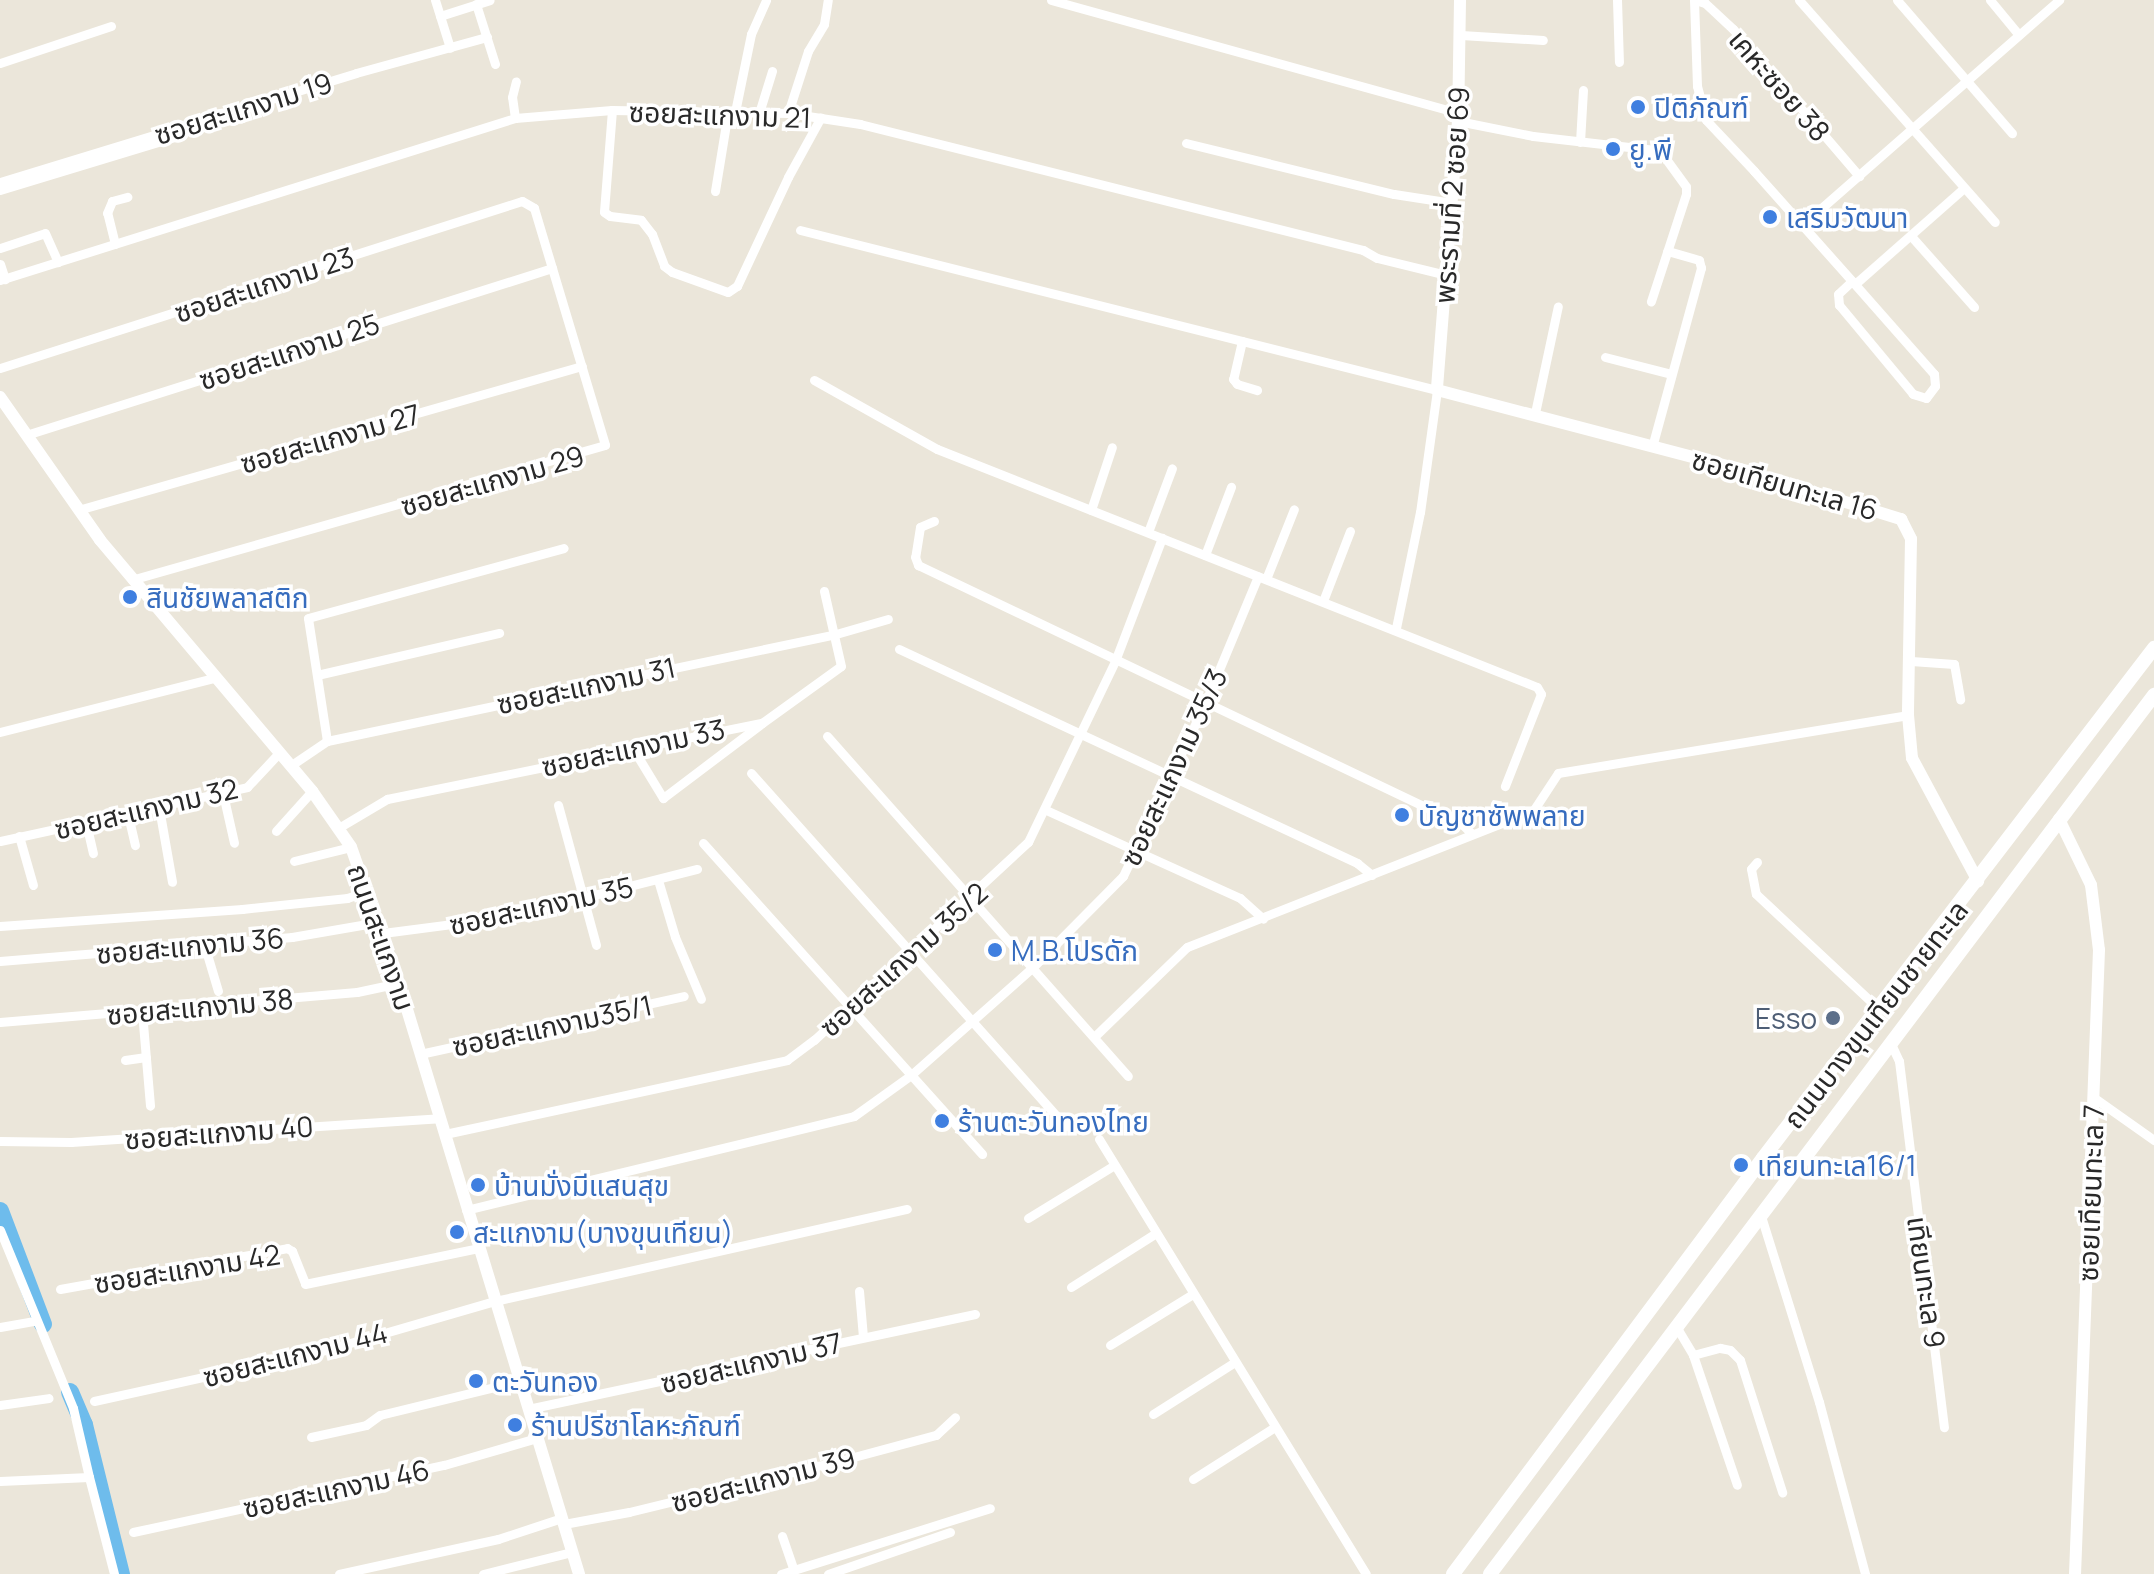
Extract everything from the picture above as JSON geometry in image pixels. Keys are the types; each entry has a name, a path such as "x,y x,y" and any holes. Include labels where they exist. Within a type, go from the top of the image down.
{"main road":[{"name":"ถนนบางขุนเทียนชายทะเล","path":"1453,1574 2154,648"},
{"name":"ถนนบางขุนเทียนชายทะเล","path":"1490,1574 2154,695"},
{"path":"2059,771 2057,780 2062,789 2080,792"}],"street":[{"path":"435,0 450,48"},
{"path":"440,16 490,0"},
{"path":"715,191 751,34 766,0"},
{"path":"788,113 808,51 824,24 828,0"},
{"path":"1051,0 1458,117 1580,142 1655,150 1666,159 1686,187 1651,301"},
{"name":"พระรามที่ 2 ซอย 69","path":"1437,390 1458,117 1460,0"},
{"path":"1617,0 1619,62"},
{"path":"1694,0 1697,86 1702,111 1853,283 1934,374 1935,386 1926,398 1913,394 1839,305 1838,294 1853,283 1911,236 1964,188"},
{"name":"เคหะซอย 38","path":"1694,0 1705,3 1733,29 1859,176"},
{"path":"1799,0 1995,222"},
{"path":"1897,0 2012,133"},
{"path":"1990,0 2019,35"},
{"path":"1802,225 2059,0"},
{"path":"476,4 495,64"},
{"path":"0,63 111,26"},
{"path":"1461,35 1543,40"},
{"name":"ซอยสะแกงาม 19","path":"0,182 487,37"},
{"path":"759,113 772,71"},
{"path":"515,118 512,97 516,81"},
{"path":"1580,142 1583,90"},
{"path":"612,110 604,212 610,216 641,220 652,234 664,266 672,272 728,292 737,286 788,177 821,117"},
{"name":"ซอยสะแกงาม 21","path":"2,279 515,118 612,110 788,113 821,117 1137,192 1446,275"},
{"path":"0,190 178,136"},
{"path":"1186,143 1394,194 1452,203"},
{"path":"115,244 107,213 109,206 127,197"},
{"name":"ซอยสะแกงาม 29","path":"132,580 605,445 534,208 529,202"},
{"name":"ซอยสะแกงาม 23","path":"0,368 507,206 529,202"},
{"path":"800,230 1437,390 1420,512 1396,628"},
{"path":"0,248 45,233 58,262"},
{"path":"1911,236 1974,307"},
{"path":"1652,447 1701,268 1699,260 1667,251"},
{"path":"0,264 2,279"},
{"name":"ซอยสะแกงาม 25","path":"26,435 552,268"},
{"path":"1535,413 1558,306"},
{"path":"1242,341 1233,379 1257,390"},
{"path":"1605,357 1671,374"},
{"name":"ซอยสะแกงาม 27","path":"78,510 582,366"},
{"path":"814,380 937,449 1396,628 1541,690 1505,786"},
{"name":"ซอยเทียนทะเล 16","path":"1437,390 1535,413 1735,468 1901,519 1911,539 1908,715 1915,766 1978,881"},
{"name":"ถนนสะแกงาม","path":"0,397 78,510 132,580 312,791 340,827 351,847 399,983 579,1574"},
{"path":"1091,510 1112,447"},
{"path":"1148,532 1172,468"},
{"path":"1205,555 1231,487"},
{"name":"ซอยสะแกงาม 35/3","path":"466,1210 859,1115 911,1075 1033,967 1112,889 1138,849 1294,509"},
{"path":"934,521 920,527 915,557 918,565 1463,825 1471,833"},
{"path":"1323,601 1350,531"},
{"name":"ซอยสะแกงาม 35/2","path":"445,1134 787,1060 852,1006 1028,842 1115,661 1162,538"},
{"path":"327,741 308,618 564,548"},
{"name":"ซอยสะแกงาม 33","path":"340,827 387,799 762,723 841,666 824,591"},
{"name":"ซอยสะแกงาม 31","path":"290,766 327,741 836,634 888,619"},
{"path":"317,675 499,633"},
{"path":"899,649 1172,774 1357,863 1372,875"},
{"path":"1911,661 1951,661 1957,667 1960,699"},
{"path":"0,732 214,678"},
{"path":"1094,1037 1187,947 1533,811 1558,773 1908,715"},
{"path":"632,747 663,798 762,723"},
{"path":"827,736 1128,1076"},
{"name":"ซอยสะแกงาม 32","path":"0,841 247,787 278,754"},
{"path":"751,773 1066,1126"},
{"path":"276,831 312,791"},
{"path":"223,794 234,843"},
{"path":"558,805 596,945"},
{"path":"159,808 172,882"},
{"path":"1046,810 1138,849 1240,898 1263,919"},
{"path":"128,815 135,845"},
{"name":"ซอยเทียนทะเล 7","path":"2059,819 2091,885 2099,950 2075,1574"},
{"path":"86,823 93,853"},
{"path":"19,836 33,885"},
{"path":"703,843 982,1154"},
{"path":"294,861 351,847"},
{"path":"1757,862 1751,869 1756,894 1879,1009"},
{"name":"ซอยสะแกงาม 35","path":"381,927 507,917 697,869"},
{"path":"658,880 671,926 701,999"},
{"path":"0,926 242,909 347,898 368,891"},
{"name":"ซอยสะแกงาม 36","path":"0,961 381,927"},
{"path":"204,944 218,991"},
{"name":"ซอยสะแกงาม 38","path":"0,1022 357,992 399,983"},
{"name":"ซอยสะแกงาม35/1","path":"420,1054 684,996"},
{"path":"142,1012 150,1106"},
{"name":"เทียนทะเล 9","path":"1891,1044 1899,1061 1944,1427"},
{"path":"125,1060 146,1057"},
{"path":"2093,1097 2154,1140"},
{"name":"ซอยสะแกงาม 40","path":"0,1141 71,1142 439,1118"},
{"path":"1099,1139 1366,1574"},
{"path":"1028,1218 1113,1166"},
{"name":"ซอยสะแกงาม 44","path":"94,1401 326,1350 495,1301 907,1209"},
{"path":"1761,1216 1819,1402 1865,1574"},
{"path":"0,1230 34,1321 73,1408 114,1574"},
{"path":"1071,1287 1156,1233"},
{"name":"ซอยสะแกงาม 42","path":"60,1289 287,1248 292,1251 305,1284 479,1248"},
{"path":"859,1291 863,1337"},
{"path":"1110,1345 1193,1294"},
{"name":"ซอยสะแกงาม 37","path":"528,1409 975,1314"},
{"path":"0,1327 34,1321"},
{"path":"1677,1328 1693,1355 1737,1485"},
{"path":"1693,1355 1720,1348 1730,1350 1740,1360 1782,1492"},
{"path":"1153,1414 1235,1362"},
{"path":"311,1437 366,1425 380,1415 519,1381"},
{"path":"0,1405 49,1398"},
{"name":"ซอยสะแกงาม 39","path":"339,1574 498,1539 563,1521 629,1512 864,1455 936,1435 955,1417"},
{"path":"1193,1479 1275,1427"},
{"name":"ซอยสะแกงาม 46","path":"133,1532 444,1465 537,1438"},
{"path":"0,1481 89,1477"},
{"path":"781,1574 990,1508"},
{"path":"828,1574 950,1532"},
{"path":"782,1536 794,1570"},
{"path":"483,1574 572,1552"}],"waterway":[{"path":"0,1211 43,1324"},
{"path":"70,1392 84,1425 121,1574"}],"place":[{"name":"ปิติภัณฑ์","path":"1638,107"},
{"name":"ยู.พี","path":"1613,149"},
{"name":"เสริมวัฒนา","path":"1770,217"},
{"name":"สินชัยพลาสติก","path":"130,597"},
{"name":"บัญชาซัพพลาย","path":"1402,815"},
{"name":"M.B.โปรดัก","path":"995,950"},
{"name":"Esso","path":"1833,1018"},
{"name":"ร้านตะวันทองไทย","path":"942,1121"},
{"name":"เทียนทะเล16/1","path":"1741,1165"},
{"name":"บ้านมั่งมีแสนสุข","path":"478,1185"},
{"name":"สะแกงาม(บางขุนเทียน)","path":"457,1232"},
{"name":"ตะวันทอง","path":"476,1381"},
{"name":"ร้านปรีชาโลหะภัณฑ์","path":"515,1425"}]}
